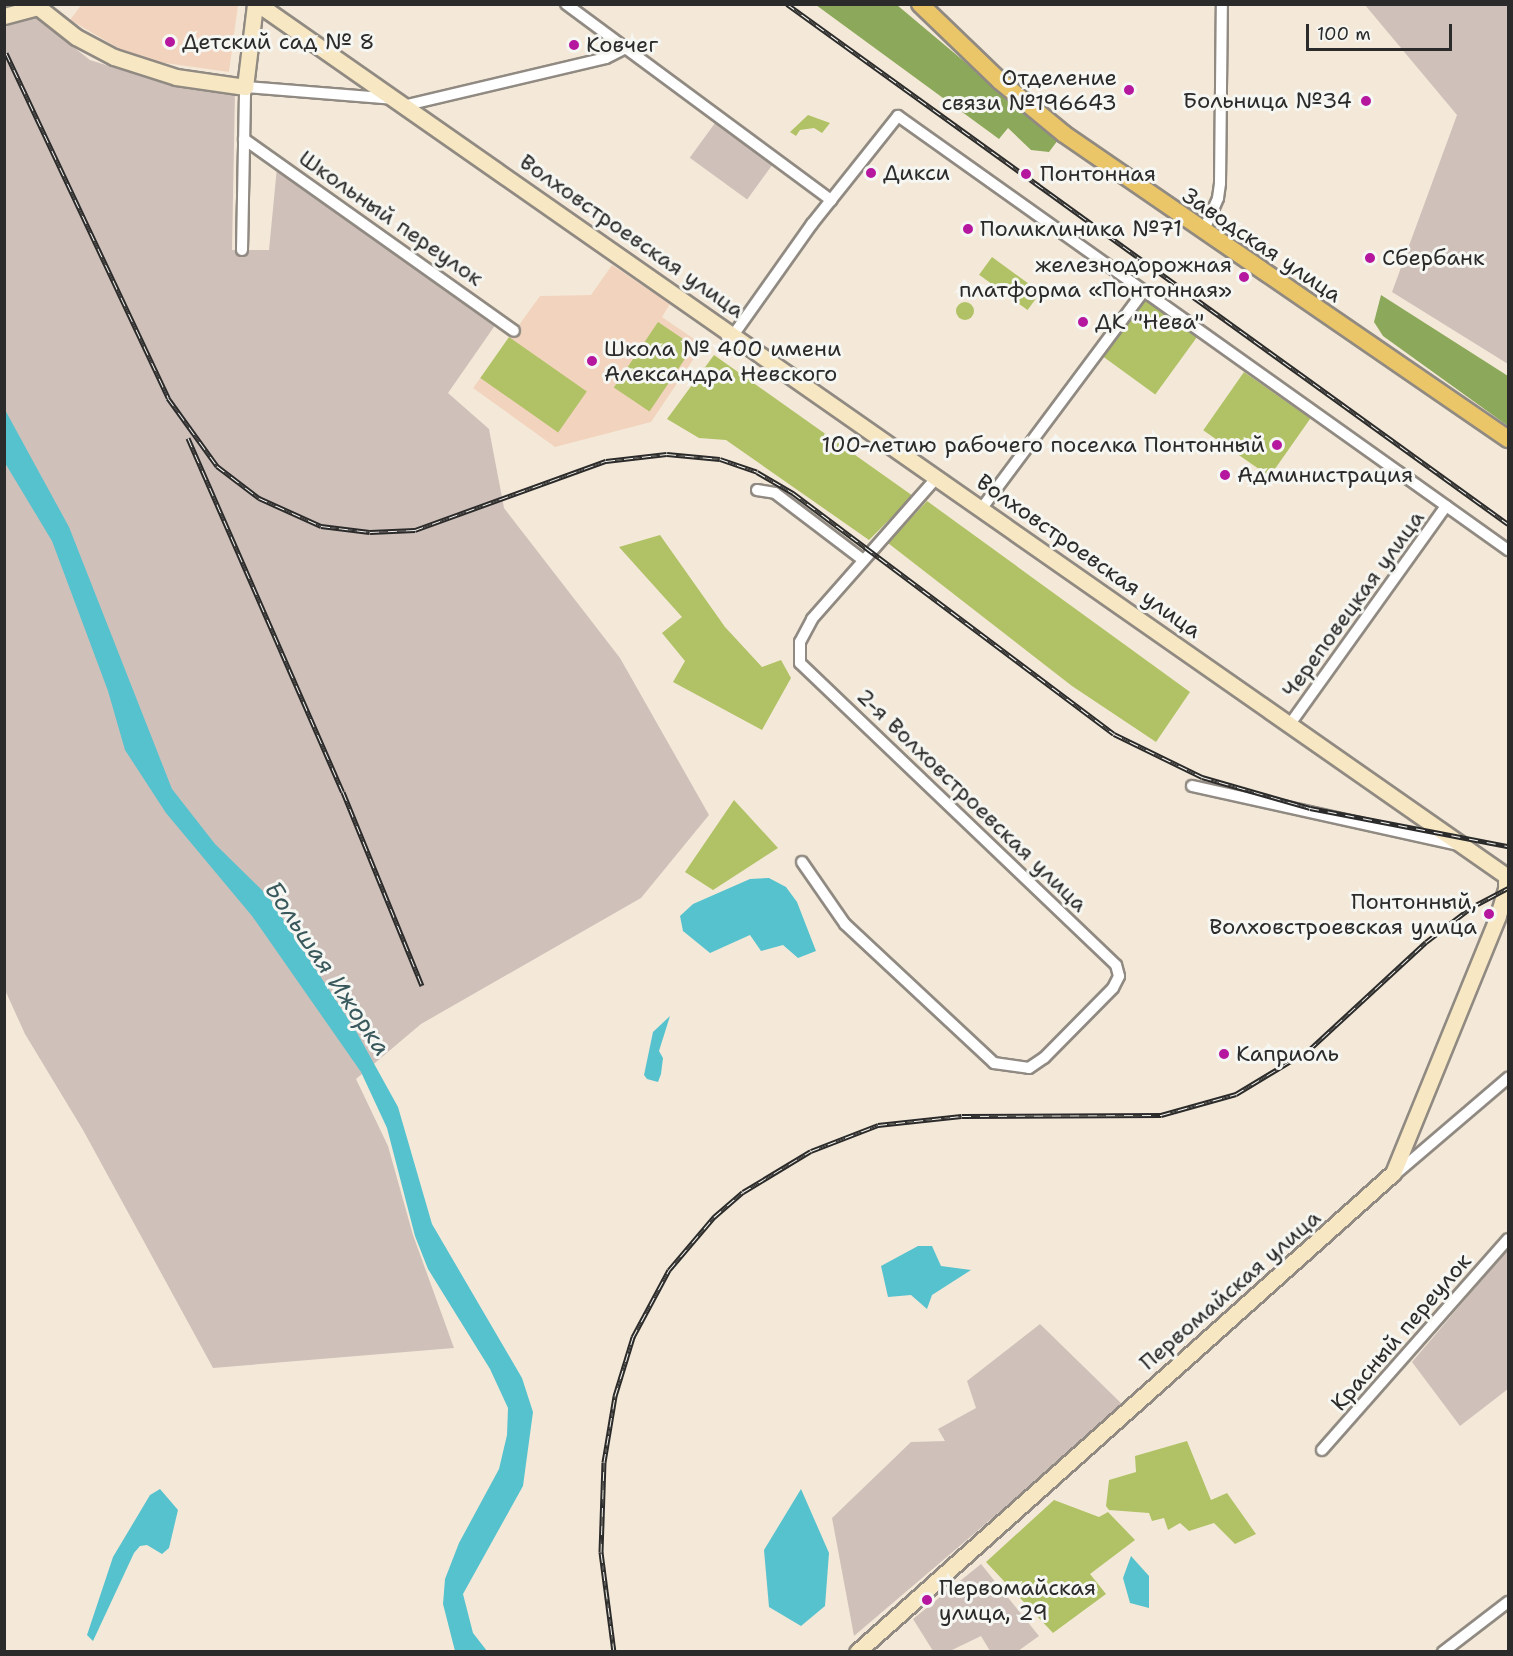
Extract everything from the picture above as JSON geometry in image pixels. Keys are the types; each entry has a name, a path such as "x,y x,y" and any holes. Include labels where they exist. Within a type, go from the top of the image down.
{"main road":[{"name":"Заводская улица","path":"920,4 1033,110 1203,232 1509,439"}],"street":[{"path":"242,250 245,87 257,4"},
{"name":"Волховстроевская улица","path":"257,4 402,102 1507,877"},
{"path":"566,4 831,200"},
{"path":"1203,232 1218,198 1220,183 1222,4"},
{"path":"4,16 39,6 76,37 114,57 176,76 245,87 402,102 509,83 606,58 626,48"},
{"path":"734,334 831,200 898,116 1509,550"},
{"name":"Школьный переулок","path":"244,139 514,331"},
{"path":"982,508 1143,291"},
{"path":"757,490 775,493 862,559 937,477"},
{"name":"Череповецкая улица","path":"1290,724 1446,506"},
{"name":"2-я Волховстроевская улица","path":"802,862 845,924 994,1063 1029,1068 1044,1058 1113,988 1119,976 1116,965 800,663 800,642 812,619 862,559"},
{"path":"1192,786 1463,846"},
{"name":"Первомайская улица","path":"857,1652 1378,1190 1402,1157 1498,916 1506,890 1507,877"},
{"path":"1378,1190 1509,1078"},
{"name":"Красный переулок","path":"1322,1450 1508,1239"},
{"path":"1443,1652 1509,1602"}],"shaded area":[{"name":"Детский сад № 8","path":"81,5 238,5 229,72 158,62 120,49 70,20"},
{"path":"1365,5 1508,5 1508,364 1392,292 1457,115"},
{"path":"35,17 90,60 147,78 235,91 232,250 269,250 277,167 496,324 448,393 489,429 504,508 620,658 709,815 641,898 421,1024 356,1079 388,1146 413,1235 454,1348 213,1368 83,1130 25,1034 5,990 4,27"},
{"path":"715,123 772,165 747,200 690,158"},
{"name":"Школа № 400 имени Александра Невского","path":"612,265 670,304 662,317 703,345 651,422 555,447 473,388 540,296 591,295"},
{"path":"1508,1249 1508,1389 1460,1426 1412,1362"},
{"path":"1040,1324 1124,1406 854,1636 832,1518 911,1442 945,1441 938,1429 976,1408 967,1381"},
{"path":"981,1564 1039,1636 1018,1651 990,1651 981,1636 950,1651 933,1651 913,1619"}],"green space":[{"path":"816,5 897,5 1058,140 1049,152 1031,150 1008,128 999,139"},
{"path":"808,115 830,123 822,133 814,128 800,130 796,136 790,132"},
{"path":"992,257 1041,292 1028,310 979,275"},
{"path":"1381,295 1508,376 1508,426 1383,336 1374,322"},
{"path":"1145,298 1198,336 1155,394 1103,356"},
{"path":"961,302 969,302 974,307 972,318 961,320 956,315 956,307"},
{"path":"658,322 694,346 649,412 614,387"},
{"path":"509,337 587,391 558,432 480,378"},
{"path":"714,355 913,496 869,540 726,440 699,438 667,419"},
{"path":"1244,372 1310,418 1270,477 1203,430"},
{"path":"927,501 1190,692 1156,742 1072,686 888,543"},
{"path":"660,535 725,627 762,667 781,660 791,678 762,730 673,682 685,661 662,633 682,617 619,547"},
{"path":"734,800 778,848 713,890 685,872"},
{"path":"1187,1441 1211,1500 1227,1493 1256,1534 1235,1544 1214,1523 1189,1531 1180,1523 1168,1530 1164,1518 1152,1521 1149,1513 1109,1510 1106,1506 1109,1480 1136,1472 1135,1456"},
{"path":"1054,1500 1099,1517 1108,1512 1135,1540 1090,1574 1106,1594 1053,1633 986,1562"}],"water":[{"path":"4,408 69,527 172,789 215,844 268,896 356,1031 398,1107 432,1224 522,1378 533,1412 523,1486 463,1594 473,1633 487,1651 455,1651 443,1604 445,1579 459,1543 499,1469 507,1435 508,1408 490,1369 428,1269 415,1236 387,1128 361,1072 252,916 166,813 125,750 108,691 52,541 5,463"},
{"path":"769,878 786,887 797,902 816,951 798,958 783,945 761,951 750,935 710,953 683,931 680,916 693,904 750,879"},
{"path":"670,1016 659,1051 663,1058 658,1082 647,1079 644,1075 653,1032"},
{"path":"918,1246 932,1246 941,1266 971,1270 932,1295 927,1309 911,1295 888,1297 881,1266"},
{"path":"160,1489 178,1510 169,1548 162,1554 147,1545 140,1546 134,1553 93,1641 87,1635 113,1557 150,1495"},
{"path":"801,1489 829,1553 825,1606 801,1626 769,1607 764,1550"},
{"path":"1131,1556 1149,1576 1149,1608 1130,1603 1123,1578"}],"railway":[{"path":"787,4 1508,524"},
{"path":"6,53 168,398 217,466 259,498 321,526 370,532 415,530 606,461 667,454 720,459 757,472 793,493 1114,734 1202,777 1310,808 1508,846"},
{"path":"188,438 343,792 422,986"},
{"path":"614,1652 601,1552 604,1462 615,1396 633,1337 669,1270 714,1217 743,1192 811,1151 878,1125 962,1116 1161,1115 1236,1094 1309,1050 1426,942 1472,907 1508,888"}],"place":[{"name":"Детский сад № 8","path":"170,42"},
{"name":"Ковчег","path":"574,45"},
{"name":"Отделение связи №196643","path":"1129,90"},
{"name":"Больница №34","path":"1366,101"},
{"name":"Дикси","path":"871,173"},
{"name":"Понтонная","path":"1026,174"},
{"name":"Поликлиника №71","path":"968,229"},
{"name":"Сбербанк","path":"1370,258"},
{"name":"железнодорожная платформа «Понтонная»","path":"1244,277"},
{"name":"ДК \"Нева\"","path":"1083,322"},
{"name":"Школа № 400 имени Александра Невского","path":"592,361"},
{"name":"100-летию рабочего поселка Понтонный","path":"1277,445"},
{"name":"Администрация","path":"1225,475"},
{"name":"Понтонный, Волховстроевская улица","path":"1489,914"},
{"name":"Каприоль","path":"1224,1054"},
{"name":"Первомайская улица, 29","path":"927,1600"}],"water label":[{"name":"Большая Ижорка","path":"327,969"}]}
